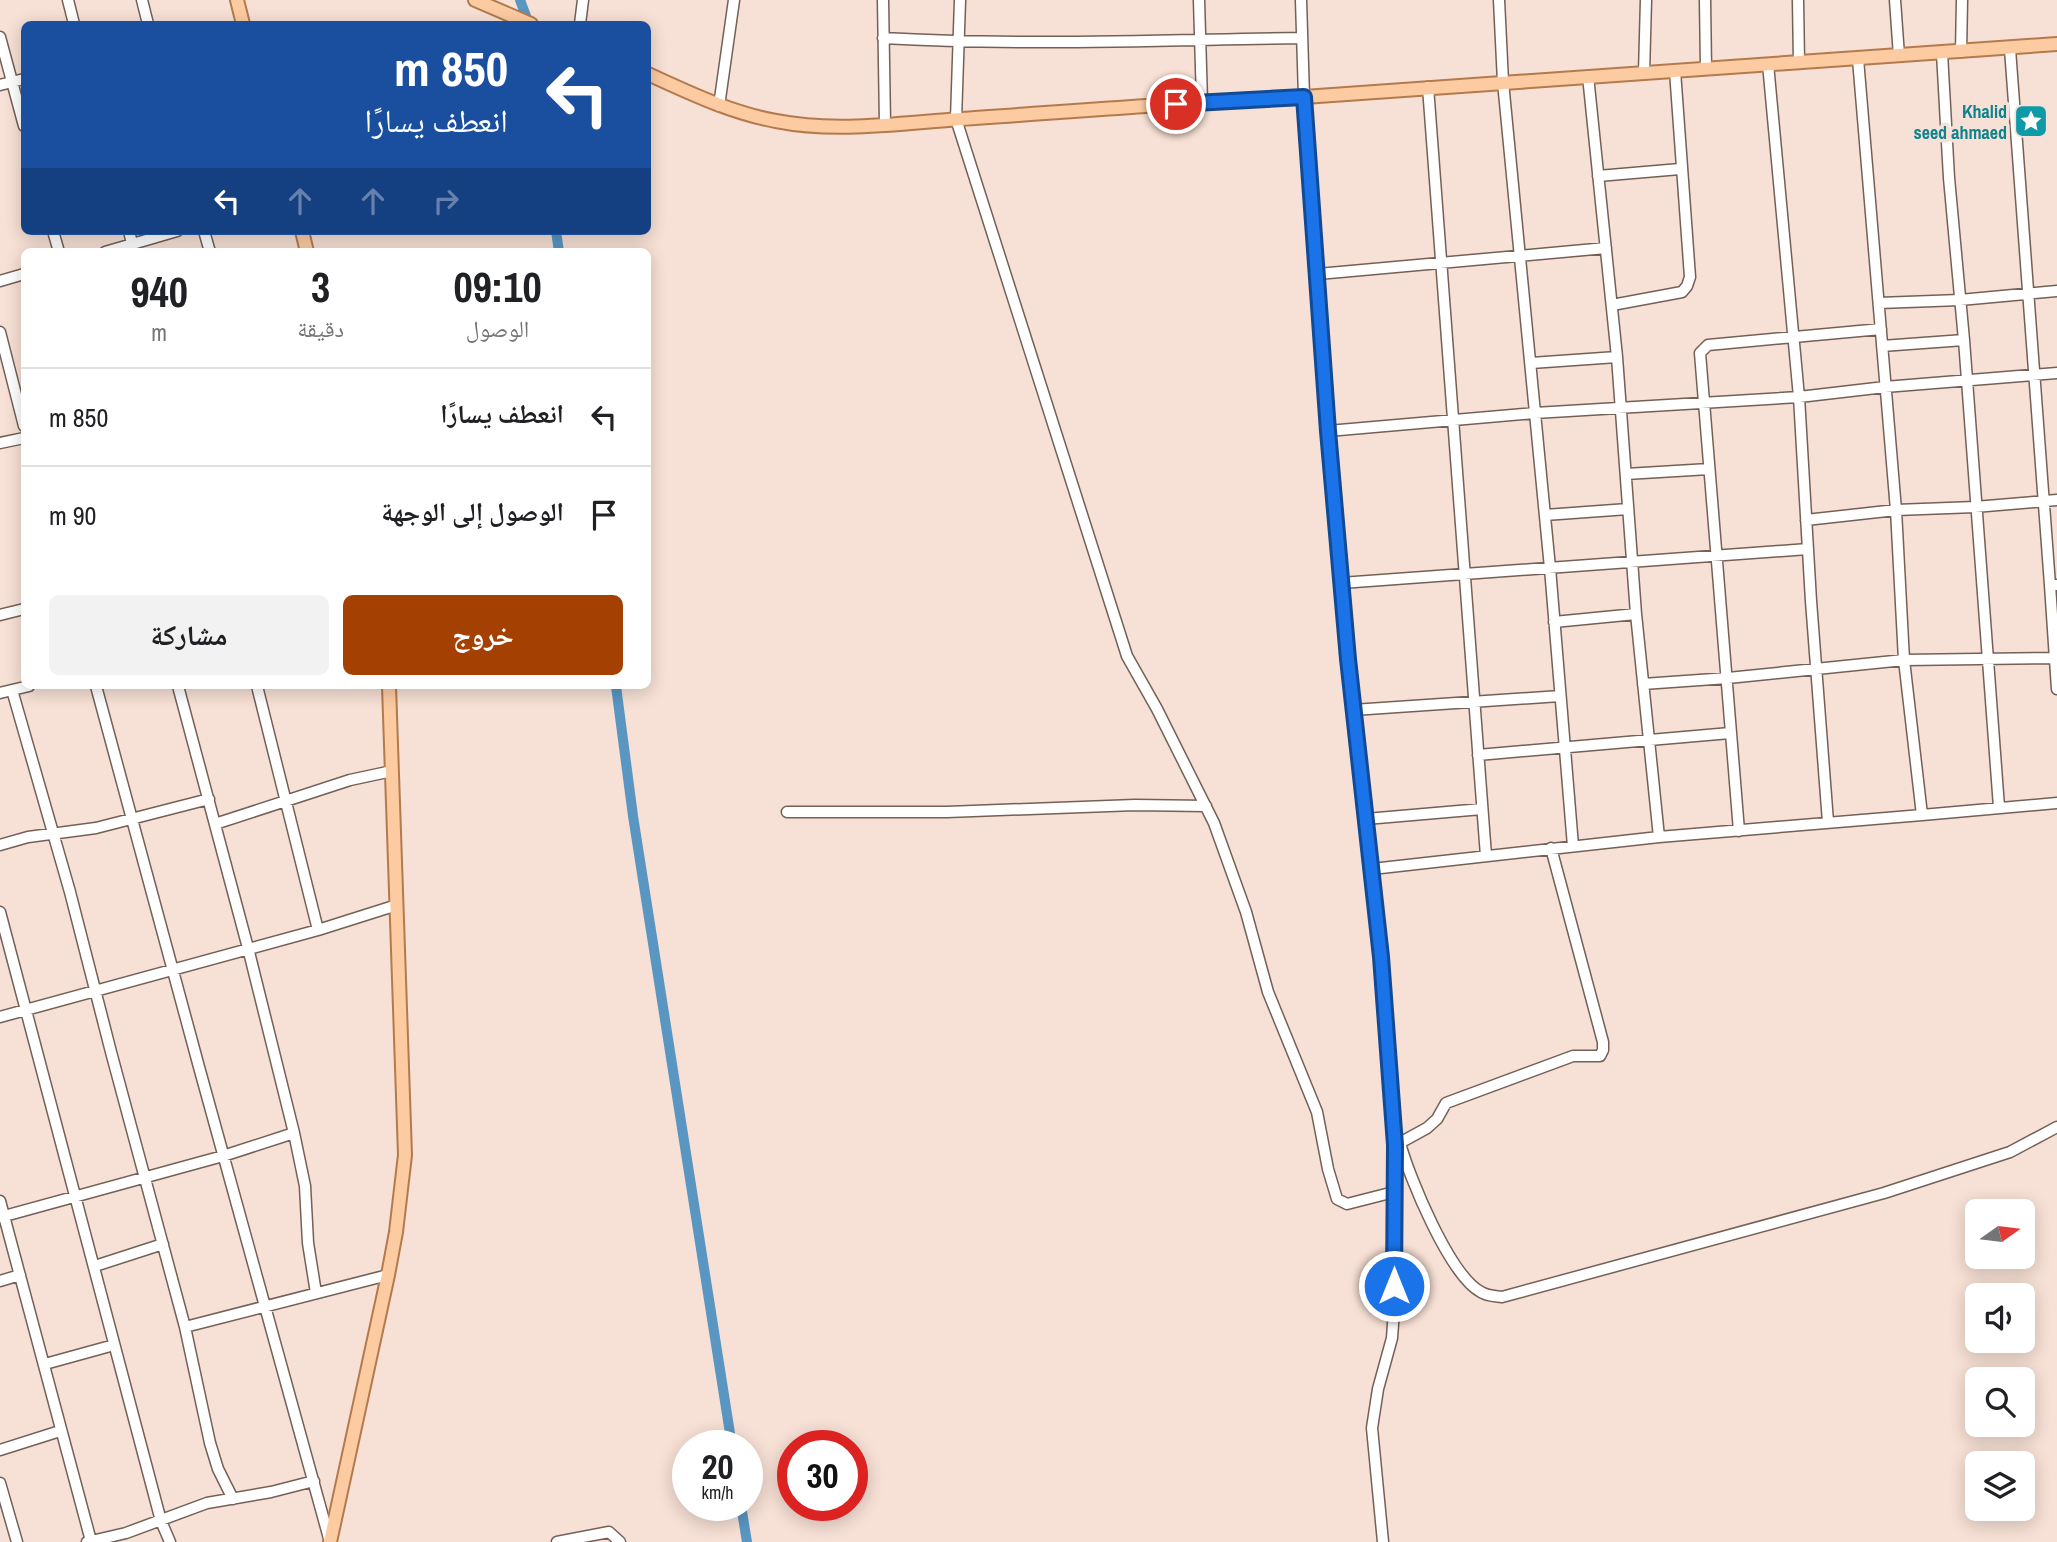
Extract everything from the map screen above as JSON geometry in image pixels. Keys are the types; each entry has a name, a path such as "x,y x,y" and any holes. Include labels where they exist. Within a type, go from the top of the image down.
{"main road":[{"path":"237,0 239,21"},
{"path":"475,0 523,21"},
{"path":"651,75 719,106 751,116 799,125 885,124 2057,44"},
{"path":"330,1542 388,1276 405,1155 389,689"}],"street":[{"path":"68,0 73,21"},
{"path":"142,0 147,21"},
{"path":"580,21 583,0"},
{"path":"719,106 734,0"},
{"path":"883,0 885,124"},
{"path":"960,0 956,119 1126,656 1157,709 1206,806 1236,879 1268,992 1317,1112 1337,1199 1346,1204 1394,1192"},
{"path":"1199,0 1202,102"},
{"path":"1301,0 1304,97 1328,431 1353,710 1372,869 1398,1144 1394,1192 1392,1338 1378,1389 1372,1428 1383,1542"},
{"path":"1499,0 1503,82 1555,622 1573,846"},
{"path":"1644,73 1646,0"},
{"path":"1705,0 1706,69"},
{"path":"1798,0 1799,63"},
{"path":"1895,0 1899,56"},
{"path":"1961,52 1962,0"},
{"path":"0,37 21,116"},
{"path":"883,38 959,42 1096,43 1302,38"},
{"path":"2010,49 2042,501 2053,585 2053,658 2057,689"},
{"path":"1942,53 1999,807"},
{"path":"1858,59 1896,510 1905,660 1922,815"},
{"path":"1768,64 1799,397 1828,822"},
{"path":"1612,305 1682,292 1690,277 1680,169 1675,71"},
{"path":"1588,76 1617,357 1631,560 1659,837"},
{"path":"0,85 21,80"},
{"path":"1428,87 1486,856"},
{"path":"1598,176 1680,169"},
{"path":"133,248 167,235"},
{"path":"1318,274 1606,248"},
{"path":"0,281 21,275"},
{"path":"1879,303 1960,300 2057,291"},
{"path":"1739,831 1700,354 1708,345 1881,329"},
{"path":"0,332 21,414"},
{"path":"1882,346 1964,340"},
{"path":"1531,363 1617,357"},
{"path":"1328,431 1452,419 1799,397 2057,373"},
{"path":"0,443 21,439"},
{"path":"1626,474 1709,469"},
{"path":"1806,520 1896,510 2057,500"},
{"path":"1545,515 1628,509"},
{"path":"1341,583 1808,549"},
{"path":"0,615 21,609"},
{"path":"1555,622 1636,614"},
{"path":"1643,684 1905,660 2053,658"},
{"path":"0,693 21,688"},
{"path":"97,689 330,1542"},
{"path":"179,689 294,1133 305,1186 308,1243 316,1293"},
{"path":"258,689 318,930"},
{"path":"12,690 96,989 185,1327 210,1443 218,1469 233,1499"},
{"path":"1353,710 1560,695"},
{"path":"1478,755 1730,733"},
{"path":"215,824 350,779 392,771"},
{"path":"0,845 28,837 96,828 209,799"},
{"path":"1372,869 1659,837 2057,803"},
{"path":"787,812 947,812 1135,805 1206,806"},
{"path":"1366,819 1482,809"},
{"path":"1398,1144 1427,1128 1437,1119 1446,1103 1462,1096 1573,1056 1600,1056 1603,1042 1551,848"},
{"path":"0,1017 318,930 397,905"},
{"path":"0,912 161,1521 170,1542"},
{"path":"1398,1144 1407,1171 1449,1256 1475,1288 1483,1294 1502,1297 1884,1193 2010,1152 2057,1127"},
{"path":"2,1216 223,1156 294,1133"},
{"path":"0,1200 2,1216 45,1364 89,1541 161,1521 207,1503 271,1493 314,1481"},
{"path":"95,1266 163,1244"},
{"path":"0,1281 20,1275"},
{"path":"185,1327 388,1276"},
{"path":"45,1364 114,1345"},
{"path":"0,1450 60,1431"},
{"path":"0,1483 17,1542"},
{"path":"557,1542 609,1532 620,1542"}],"waterway":[{"path":"520,0 528,21"},
{"path":"557,235 558,248"},
{"path":"616,689 633,816 729,1430"},
{"path":"744,1521 747,1542"}],"place":[{"name":"Khalid seed ahmaed","path":"2031,121"}],"route":[{"path":"1176,104 1304,97 1328,431 1348,659 1381,957 1395,1145 1394,1286"}]}
